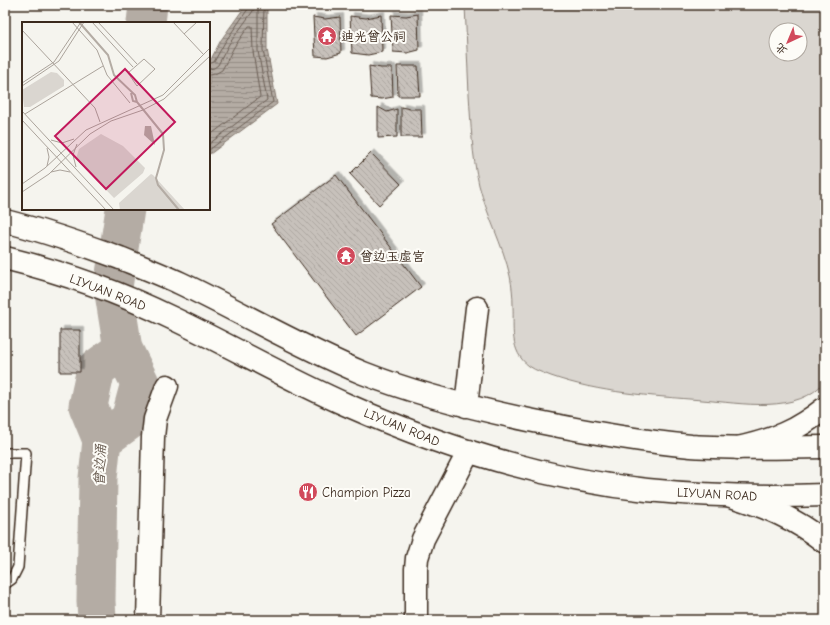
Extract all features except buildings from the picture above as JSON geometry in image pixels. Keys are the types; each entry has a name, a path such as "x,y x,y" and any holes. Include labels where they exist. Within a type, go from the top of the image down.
{"street":[{"path":"5,221 85,245 178,282 367,374 425,395 466,406 599,434 693,446 738,448 825,446"},
{"name":"LIYUAN ROAD","path":"5,258 74,278 122,295 171,317 346,405 423,436 469,452 601,484 681,493 731,496 825,495"},
{"path":"466,406 477,308"},
{"path":"148,620 153,437 155,419 166,386"},
{"path":"738,448 777,438 796,429 825,408"},
{"path":"416,620 416,569 423,539 469,452"},
{"path":"731,496 754,503 788,517 807,528 825,542"}],"lane":[{"path":"5,453 26,453 18,567 12,579 5,584"}],"shaded area":[{"path":"465,5 825,5 825,381 814,392 800,399 785,403 751,404 645,395 607,390 569,382 540,372 529,366 518,353 515,346 513,331 513,298 510,276 482,197 475,162 470,117"}],"water":[{"path":"246,5 267,5 267,49 277,104 210,154 210,61 221,40"}],"waterway":[{"name":"曾边涌","path":"146,22 148,5"},
{"name":"曾边涌","path":"97,620 98,478 102,440 88,406 96,369 123,349 113,287 125,210"},
{"path":"102,440 130,420 140,383 123,349"}],"place":[{"name":"迪光曾公祠","path":"327,36"},
{"name":"曾边玉虚宫","path":"346,256"},
{"name":"Champion Pizza","path":"308,492"}]}
